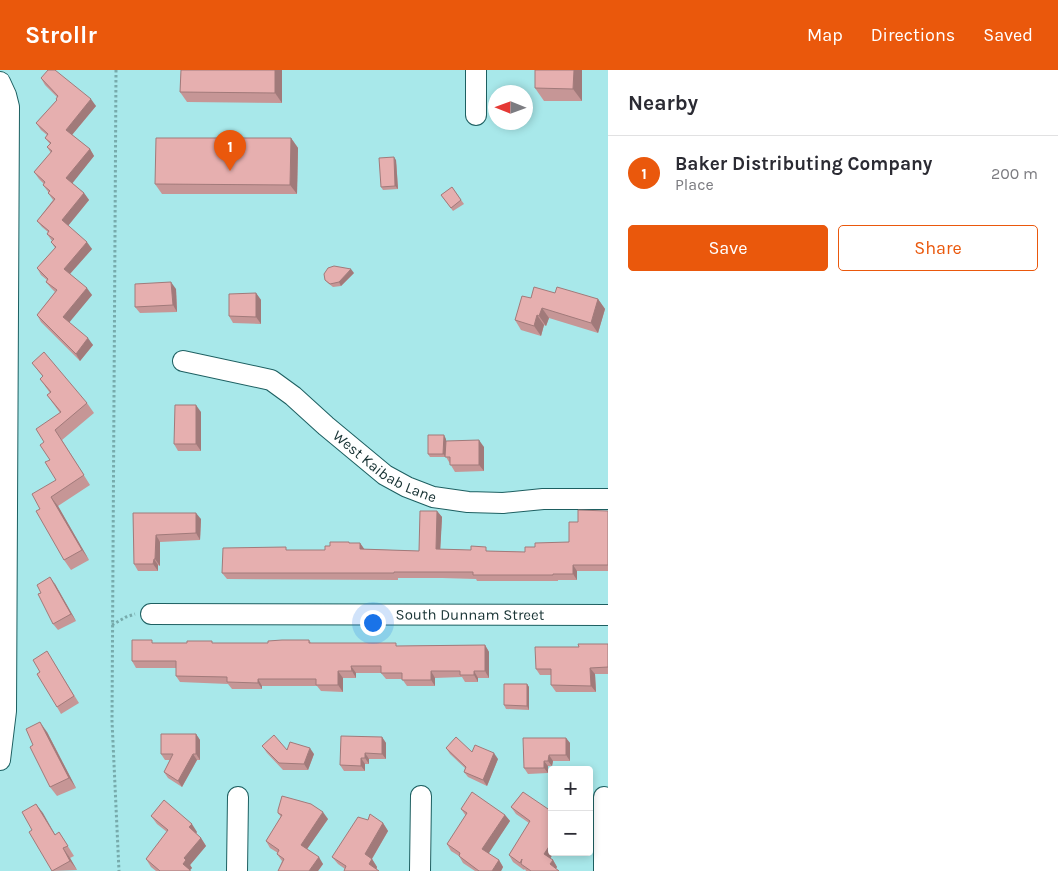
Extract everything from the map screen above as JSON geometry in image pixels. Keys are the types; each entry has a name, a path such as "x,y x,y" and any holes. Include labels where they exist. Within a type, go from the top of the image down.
{"street":[{"path":"476,70 476,115"},
{"path":"0,82 9,107 6,711 0,760"},
{"name":"West Kaibab Lane","path":"183,361 271,380 293,396 384,475 407,487 433,497 468,502 503,503 543,499 608,499"},
{"name":"South Dunnam Street","path":"151,614 608,615"},
{"path":"420,871 421,796"},
{"path":"237,871 238,797"},
{"path":"604,798 604,871"}],"path":[{"path":"116,70 112,720 119,871"},
{"path":"112,625 126,617 137,614 151,614"}],"building":[{"path":"48,70 55,70 91,99 66,130 90,149 66,178 84,193 62,220 87,242 64,269 87,288 63,317 88,338 76,354 37,315 57,290 46,282 48,279 37,268 56,247 51,242 54,239 47,234 49,231 37,221 55,199 43,185 45,182 34,172 52,151 47,147 51,143 45,138 48,134 36,123 57,100 58,96 41,78"},
{"path":"181,70 275,70 275,93 180,92"},
{"path":"535,70 574,70 573,89 535,88"},
{"path":"156,138 291,138 290,185 155,184"},
{"path":"394,157 395,186 381,187 379,158"},
{"path":"452,187 461,200 451,208 441,195"},
{"path":"334,266 351,269 339,282 330,284 325,280 324,274 328,268"},
{"path":"171,282 173,305 135,307 135,284"},
{"path":"534,287 555,293 557,287 598,299 591,323 542,308 539,316 537,315 534,326 515,320 522,296 531,298"},
{"path":"256,293 256,317 229,316 229,294"},
{"path":"44,352 87,403 55,430 84,475 51,497 82,550 64,560 36,511 40,509 32,494 56,480 45,462 50,460 40,445 44,442 36,429 61,412 47,395 51,392 40,379 43,376 32,363"},
{"path":"175,405 196,405 196,444 174,444"},
{"path":"428,435 444,435 443,454 428,454"},
{"path":"479,440 479,465 450,465 450,457 445,457 446,441"},
{"path":"578,510 608,511 608,565 573,565 573,574 553,575 473,575 473,572 222,573 223,548 286,547 286,550 325,550 325,546 330,546 330,542 349,542 360,543 360,549 419,551 420,511 437,511 436,549 471,550 471,546 486,547 486,551 525,552 525,547 535,547 535,543 569,542 569,522 578,522"},
{"path":"133,513 196,513 196,533 156,535 153,564 134,564"},
{"path":"50,577 71,614 53,624 38,594 41,593 37,585"},
{"path":"132,640 152,640 152,643 212,641 212,643 268,643 268,641 309,640 309,643 396,643 396,646 485,645 485,671 474,671 474,675 460,675 460,671 431,671 431,680 402,680 402,673 381,673 381,666 351,666 352,671 338,671 338,685 316,685 316,679 258,679 258,683 227,682 227,677 176,676 176,661 132,661"},
{"path":"578,644 608,644 608,667 590,668 591,686 551,685 551,669 536,669 535,647 579,647"},
{"path":"47,651 74,696 57,707 37,674 40,672 33,660"},
{"path":"504,684 527,684 527,706 504,705"},
{"path":"40,722 69,778 50,787 30,747 33,745 26,729"},
{"path":"161,734 196,734 196,754 193,754 178,781 164,772 173,754 161,754"},
{"path":"274,735 287,750 290,742 310,748 304,764 279,763 262,746"},
{"path":"341,736 382,737 382,754 365,753 365,758 361,758 361,766 340,765"},
{"path":"456,737 472,752 475,745 494,753 483,780 464,772 466,767 446,748"},
{"path":"523,738 566,738 566,755 549,755 548,761 544,761 544,768 524,768"},
{"path":"472,792 505,815 482,849 499,860 492,871 479,871 459,856 460,853 447,844 467,813 461,809"},
{"path":"523,792 548,809 548,848 544,854 553,860 550,864 559,871 531,871 521,864 522,859 520,863 509,855 530,821 511,807"},
{"path":"282,796 311,804 323,812 301,845 319,857 309,871 278,871 284,859 277,854 279,850 266,841 282,815 278,813 278,810"},
{"path":"164,800 192,824 189,827 201,838 184,858 186,860 183,864 190,871 160,871 146,859 168,830 151,816"},
{"path":"36,804 55,835 59,832 68,846 63,848 70,861 52,871 29,832 32,830 22,812"},
{"path":"370,814 383,823 365,854 372,859 369,864 379,871 344,871 346,866 332,857 358,817 368,820"}],"place":[{"name":"Baker Distributing Company","path":"230,171"}]}
